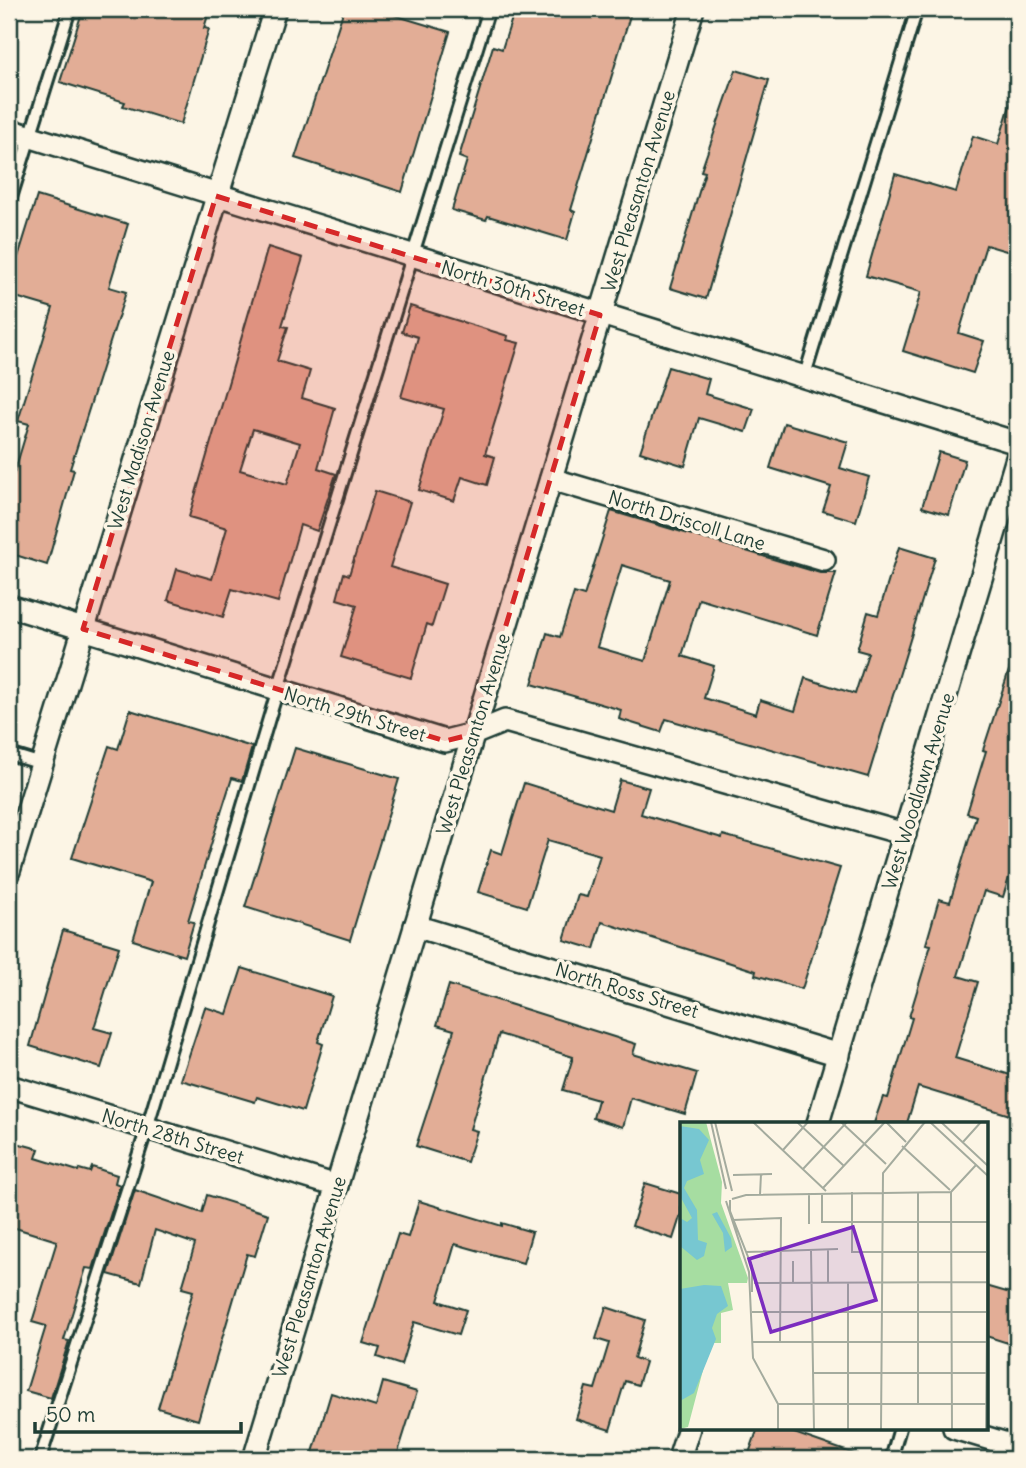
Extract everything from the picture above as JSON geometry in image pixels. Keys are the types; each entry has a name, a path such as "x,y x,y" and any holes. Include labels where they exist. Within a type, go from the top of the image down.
{"street":[{"name":"West Madison Avenue","path":"9,872 15,828 41,764 275,9"},
{"name":"West Pleasanton Avenue","path":"254,1459 693,9"},
{"name":"North 30th Street","path":"19,133 1017,443"},
{"name":"West Woodlawn Avenue","path":"818,1122 1017,458"},
{"name":"North Driscoll Lane","path":"551,479 824,561"},
{"name":"North 29th Street","path":"9,606 445,741 473,734 505,721 905,834"},
{"name":"North Ross Street","path":"415,926 838,1055"},
{"name":"North 28th Street","path":"9,1086 337,1186"},
{"path":"680,1459 688,1430"},
{"path":"961,1430 1017,1447"}],"lane":[{"path":"9,204 19,133 69,9"},
{"path":"40,1459 147,1128 278,691 489,9"},
{"path":"804,378 917,9"},
{"path":"9,754 41,764"},
{"path":"891,1459 899,1430"}],"highlighted area":[{"path":"216,196 600,315 473,734 445,741 83,629"}],"building":[{"path":"83,9 210,9 204,28 209,29 181,124 123,106 125,102 60,82"},
{"path":"344,9 374,9 450,32 402,192 295,158"},
{"path":"515,9 632,9 571,210 575,212 567,240 488,216 486,220 452,210 467,160 459,157 493,46 502,49"},
{"path":"736,70 769,80 706,299 670,288 705,172 701,171"},
{"path":"1012,99 1017,100 1017,238 1013,253 986,245 959,333 984,341 973,373 903,351 921,292 866,276 895,174 956,192 973,136 998,144"},
{"path":"37,196 128,224 109,287 126,292 70,469 74,470 47,565 9,553 9,490 29,424 18,421 53,308 9,295 9,286"},
{"path":"268,247 303,258 282,326 288,327 277,361 310,371 302,398 335,408 318,468 336,474 317,531 300,525 278,602 232,589 223,617 168,600 177,569 212,579 227,528 189,517","holes":["253,429 300,443 287,484 240,470"]},
{"path":"410,306 508,336 507,340 519,343 485,454 495,457 487,485 462,477 454,501 419,490 444,409 401,397 418,337 402,332"},
{"path":"668,367 709,379 705,394 754,409 746,432 699,418 685,466 640,452"},
{"path":"784,423 848,442 840,468 869,477 856,521 823,511 831,487 770,468"},
{"path":"939,452 965,460 949,515 922,507"},
{"path":"375,491 410,502 390,567 445,584 432,626 427,624 411,678 341,657 357,605 337,599 344,573 349,575"},
{"path":"611,511 820,573 836,573 817,635 699,599 682,656 714,666 704,698 756,714 760,700 795,711 805,678 855,694 868,653 857,650 868,612 878,615 899,547 935,558 868,777 666,719 661,732 619,719 621,710 532,684 547,633 560,637 574,593 584,596","holes":["622,565 670,580 645,661 597,647"]},
{"path":"1012,661 1017,662 1017,852 1003,897 984,891 958,976 978,982 955,1058 1017,1077 1017,1091 1010,1115 918,1087 907,1122 874,1122 883,1097 888,1098 912,1018 909,1017 931,945 926,944 939,899 950,902 976,816 967,813 986,751 983,750"},
{"path":"130,710 252,747 242,781 232,778 188,921 194,922 184,956 133,940 151,882 72,858 109,746 118,749"},
{"path":"295,748 399,779 350,940 245,907"},
{"path":"620,780 649,788 641,814 840,868 802,989 755,975 756,971 602,922 594,949 564,940 578,895 587,897 600,855 548,840 527,907 478,892 491,850 502,854 524,783 611,810"},
{"path":"63,930 119,947 94,1028 112,1033 101,1068 30,1046"},
{"path":"242,968 332,996 318,1042 323,1044 303,1111 257,1097 255,1102 181,1080 205,1007 227,1014"},
{"path":"449,985 636,1044 633,1054 697,1073 685,1114 631,1098 623,1127 593,1118 598,1100 563,1090 573,1057 499,1034 470,1129 477,1131 467,1162 416,1146 454,1030 437,1025"},
{"path":"9,1141 39,1149 36,1158 78,1171 90,1172 92,1167 117,1175 115,1183 120,1185 93,1269 86,1268 64,1340 69,1341 51,1398 26,1391 46,1326 32,1322 57,1241 9,1226"},
{"path":"645,1183 680,1194 680,1217 673,1239 632,1226"},
{"path":"135,1190 202,1213 207,1195 268,1214 255,1256 247,1254 198,1420 158,1408 193,1291 182,1288 195,1244 155,1230 141,1283 108,1274"},
{"path":"419,1201 502,1226 502,1223 532,1232 523,1263 455,1244 438,1301 466,1310 458,1335 414,1322 401,1365 377,1357 380,1348 363,1343 398,1234 408,1237"},
{"path":"988,1287 1017,1295 1017,1346 988,1337"},
{"path":"606,1307 645,1320 634,1358 645,1362 638,1385 625,1381 610,1430 576,1419 586,1387 595,1389 609,1343 596,1339"},
{"path":"383,1382 417,1392 396,1459 311,1459 331,1393 376,1407"},
{"path":"757,1430 786,1430 860,1456 860,1459 747,1459"}]}
